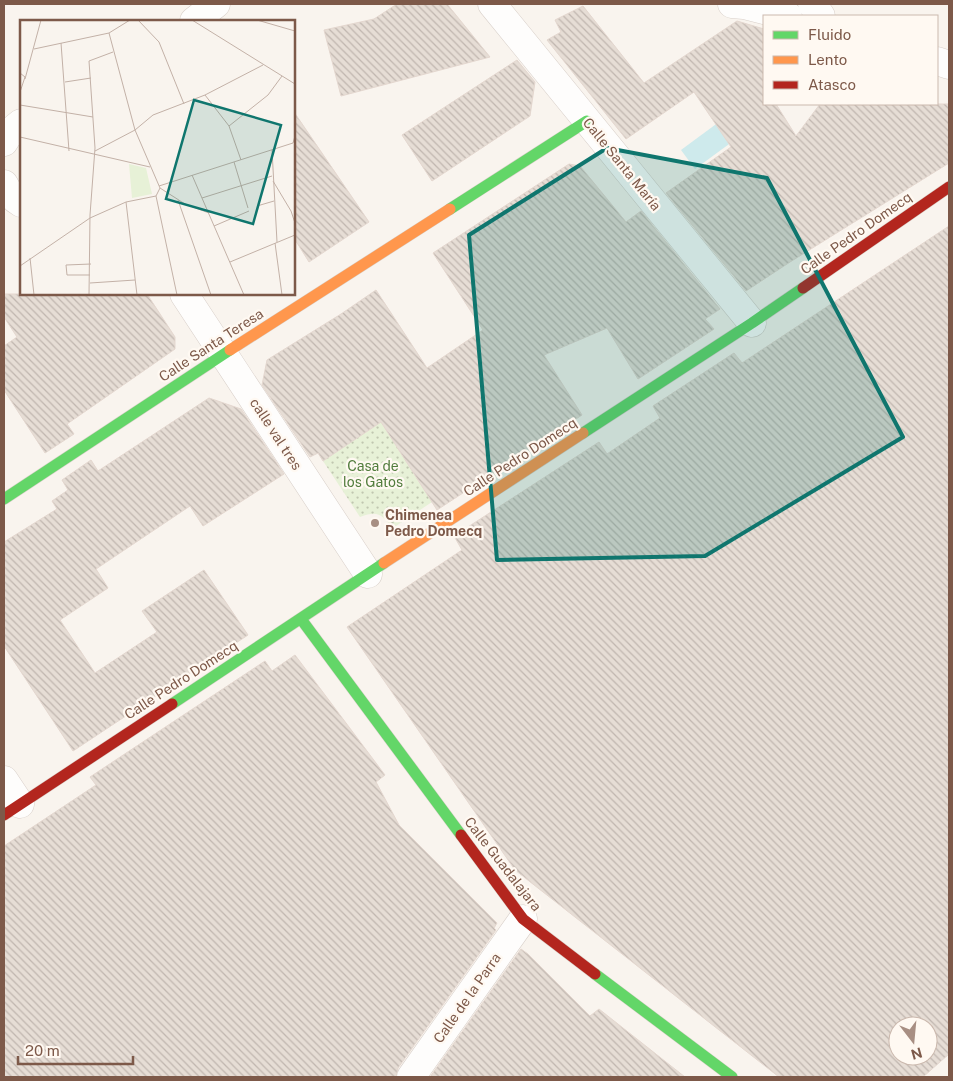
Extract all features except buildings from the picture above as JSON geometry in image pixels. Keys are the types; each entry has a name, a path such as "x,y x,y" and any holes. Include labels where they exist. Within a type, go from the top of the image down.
{"street":[{"path":"195,20 216,4"},
{"name":"Calle Santa María","path":"492,4 752,324"},
{"path":"732,4 744,5 784,15"},
{"path":"812,4 820,15"},
{"name":"Calle Santa Teresa","path":"4,499 223,354 587,121"},
{"path":"4,142 7,136 20,124"},
{"name":"Calle Pedro Domecq","path":"12,810 368,574 752,324 949,187"},
{"name":"calle val tres","path":"185,295 368,574"},
{"name":"Calle Guadalajara","path":"301,619 523,918 732,1077"},
{"path":"4,780 12,810"},
{"name":"Calle de la Parra","path":"412,1077 523,918"}],"highlighted area":[{"path":"607,148 767,178 903,437 705,556 497,560 469,235"}],"green space":[{"name":"Casa de los Gatos","path":"381,422 432,502 393,528 376,514 360,517 323,461"}],"water":[{"path":"723,119 736,139 695,169 681,150"}],"traffic: fast":[{"path":"450,209 587,121"},
{"path":"583,433 803,288"},
{"path":"4,499 230,350"},
{"path":"172,704 384,563"},
{"path":"301,619 461,835"},
{"path":"595,974 732,1077"}],"traffic: slow":[{"path":"230,350 450,209"},
{"path":"384,563 583,433"}],"traffic: jam":[{"path":"803,288 949,187"},
{"path":"4,815 172,704"},
{"path":"461,835 523,919 595,974"}],"place":[{"name":"Chimenea Pedro Domecq","path":"375,523"}]}
